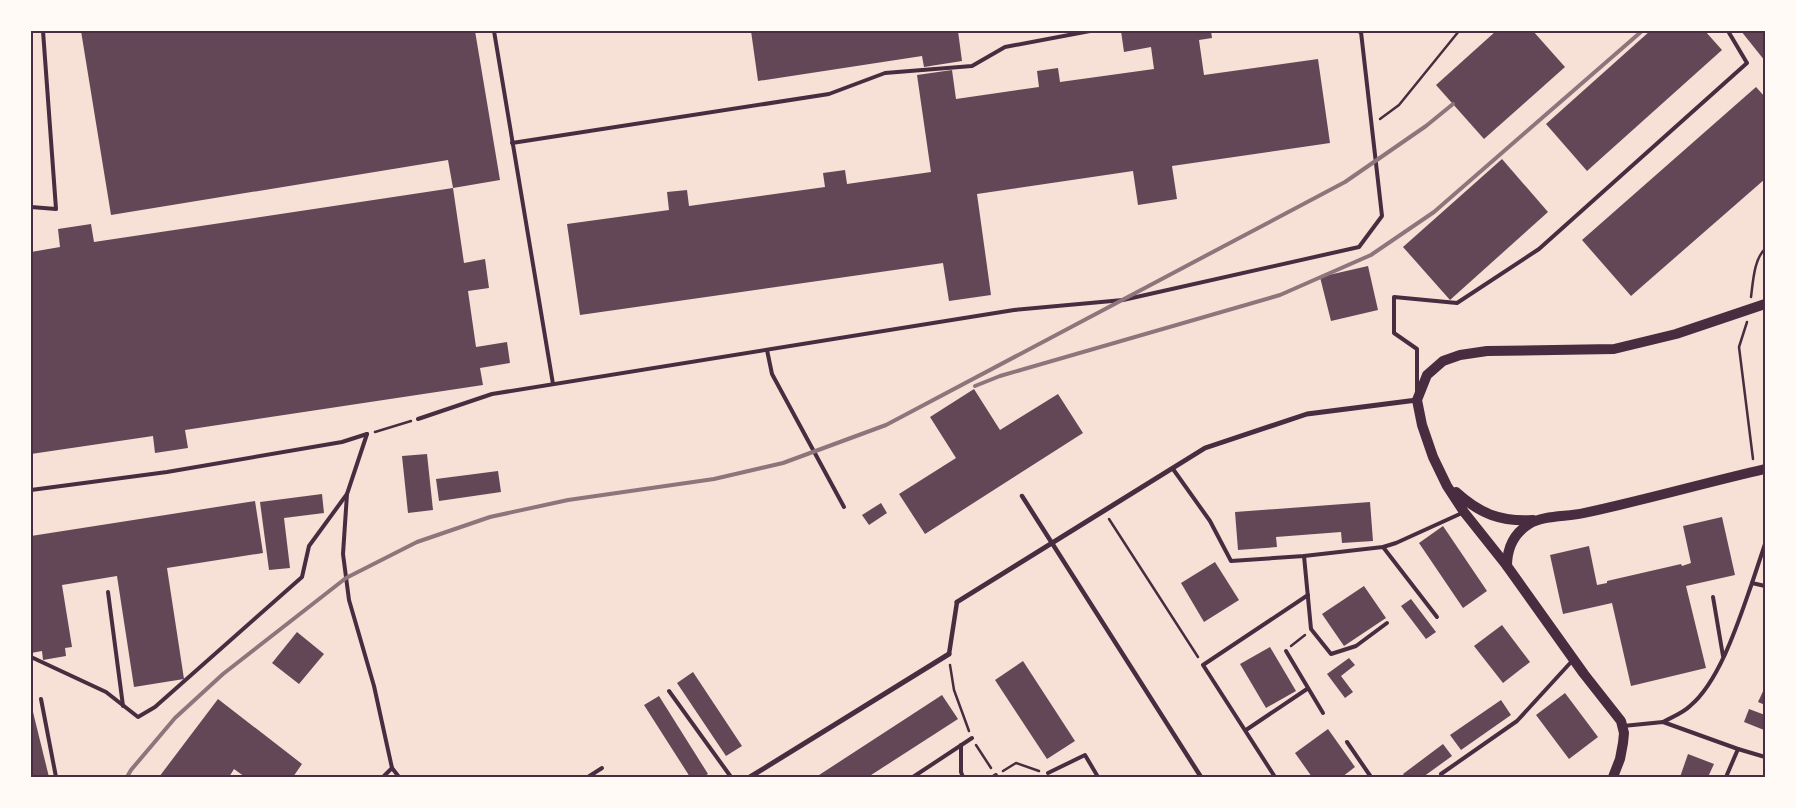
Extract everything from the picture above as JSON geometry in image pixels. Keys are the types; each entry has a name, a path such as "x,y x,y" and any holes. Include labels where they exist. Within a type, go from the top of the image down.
{"main road":[{"path":"1761,470 1582,514 1537,520 1508,520 1482,512 1460,496 1444,476 1433,458 1422,426 1417,400 1427,375 1443,361 1460,355 1486,351 1614,349 1676,334 1765,304"},
{"path":"1444,476 1447,486 1464,512 1507,566 1623,726 1623,743 1620,759 1613,777"},
{"path":"1507,566 1509,549 1517,534 1537,520"}],"street":[{"path":"750,777 949,654 957,602 1205,448 1307,414 1417,400"},
{"path":"1022,496 1201,777"}],"lane":[{"path":"31,207 56,209 43,31"},
{"path":"494,31 553,384"},
{"path":"512,143 829,94 885,73 972,66 1005,47 1090,31"},
{"path":"418,420 492,394 1014,310 1123,300 1359,247 1382,216 1362,32 1358,31"},
{"path":"1417,400 1417,349 1394,333 1394,298 1457,303 1538,249 1747,62 1728,31"},
{"path":"767,350 772,374 844,507"},
{"path":"31,490 167,472 342,442 367,434"},
{"path":"367,434 347,494 343,554 349,600 374,686 392,768 399,777"},
{"path":"1173,469 1210,521 1231,560 1304,556 1383,547 1464,512"},
{"path":"31,657 106,692 138,717 155,707 302,576 309,546 347,494"},
{"path":"1623,726 1663,722 1690,707 1701,696 1723,658 1765,544"},
{"path":"1383,547 1437,617"},
{"path":"1304,556 1312,630 1331,654 1356,646 1387,623"},
{"path":"1752,582 1765,586"},
{"path":"108,592 123,706"},
{"path":"1275,777 1203,664 1308,595"},
{"path":"1714,597 1723,658"},
{"path":"1286,651 1323,713"},
{"path":"1442,774 1517,721 1574,660"},
{"path":"1246,730 1308,689"},
{"path":"669,691 732,777"},
{"path":"41,699 56,777"},
{"path":"1663,722 1765,757"},
{"path":"913,777 972,738"},
{"path":"1347,742 1371,777"},
{"path":"961,745 961,772 963,777"},
{"path":"1726,777 1738,749"},
{"path":"1048,773 1086,755 1098,777"},
{"path":"383,777 392,768"},
{"path":"588,777 602,768"}],"path":[{"path":"1372,125 1399,105 1459,31"},
{"path":"1761,470 1752,454 1739,347 1751,309 1755,273 1760,253 1765,249"},
{"path":"367,434 418,420"},
{"path":"1104,511 1203,664"},
{"path":"1286,651 1312,630"},
{"path":"949,654 954,690 972,738 995,776 1016,763 1048,773"}],"building":[{"path":"81,31 475,31 500,180 453,188 448,160 111,215"},
{"path":"751,31 958,31 962,61 924,67 922,56 758,81"},
{"path":"1121,31 1211,31 1212,38 1199,40 1204,75 1318,59 1330,143 1172,166 1177,199 1138,205 1133,171 977,194 991,295 949,301 943,263 580,315 567,224 669,210 667,192 687,190 689,206 825,187 823,173 845,170 847,184 931,172 917,75 952,70 956,99 1039,87 1037,71 1058,68 1060,82 1154,69 1151,47 1124,52"},
{"path":"1496,31 1533,31 1565,67 1484,139 1436,85"},
{"path":"1650,31 1705,31 1722,50 1587,171 1546,124"},
{"path":"1741,31 1765,31 1765,61"},
{"path":"1756,87 1765,97 1765,179 1631,296 1582,240"},
{"path":"1502,159 1548,212 1450,300 1403,247"},
{"path":"453,188 464,263 485,259 489,288 468,291 476,347 507,342 510,363 480,368 483,385 185,430 188,448 155,453 153,436 31,454 31,252 60,247 58,229 91,224 94,242"},
{"path":"1368,266 1378,310 1331,321 1320,277"},
{"path":"974,389 1000,430 1058,394 1083,433 925,534 899,494 956,458 930,417"},
{"path":"427,454 433,510 408,513 402,456"},
{"path":"498,471 501,492 439,501 436,479"},
{"path":"322,494 324,513 284,518 290,568 269,570 260,502"},
{"path":"255,501 263,553 167,568 184,679 134,687 117,576 62,585 72,647 65,648 66,656 43,660 42,651 31,653 31,536"},
{"path":"1370,502 1373,541 1342,543 1341,532 1276,537 1277,547 1238,550 1235,512"},
{"path":"881,503 887,513 869,525 862,515"},
{"path":"1722,517 1735,575 1686,586 1706,668 1631,686 1612,603 1563,614 1550,555 1589,546 1597,585 1607,583 1607,581 1691,563 1683,526"},
{"path":"1443,526 1487,591 1463,608 1419,543"},
{"path":"1215,562 1239,600 1204,622 1181,583"},
{"path":"1364,586 1386,618 1344,646 1322,614"},
{"path":"1411,599 1436,632 1426,639 1401,606"},
{"path":"1502,625 1530,662 1503,683 1474,646"},
{"path":"297,632 324,654 299,684 272,663"},
{"path":"1270,647 1296,691 1266,708 1240,664"},
{"path":"1349,658 1355,665 1341,676 1353,692 1345,698 1327,674"},
{"path":"1023,661 1075,741 1047,759 995,680"},
{"path":"693,672 742,746 726,756 677,683"},
{"path":"1765,687 1765,705 1758,702"},
{"path":"1565,693 1598,737 1569,759 1536,715"},
{"path":"942,695 958,719 868,777 816,777"},
{"path":"659,696 708,774 703,777 690,777 644,705"},
{"path":"218,699 302,764 293,777 245,777 234,769 229,777 159,777"},
{"path":"1501,700 1511,715 1461,750 1450,735"},
{"path":"32,708 49,777 31,777"},
{"path":"1749,709 1765,715 1764,730 1744,722"},
{"path":"1328,729 1355,767 1342,777 1312,777 1295,753"},
{"path":"1443,744 1452,756 1423,777 1405,777 1403,774"},
{"path":"1688,754 1714,764 1708,777 1680,777"}],"railway":[{"path":"975,386 1000,376 1280,295 1371,255 1434,212 1642,31"},
{"path":"127,777 175,718 223,674 346,578 417,542 490,517 568,500 714,479 783,463 886,425 1345,182 1426,126 1453,104"}]}
